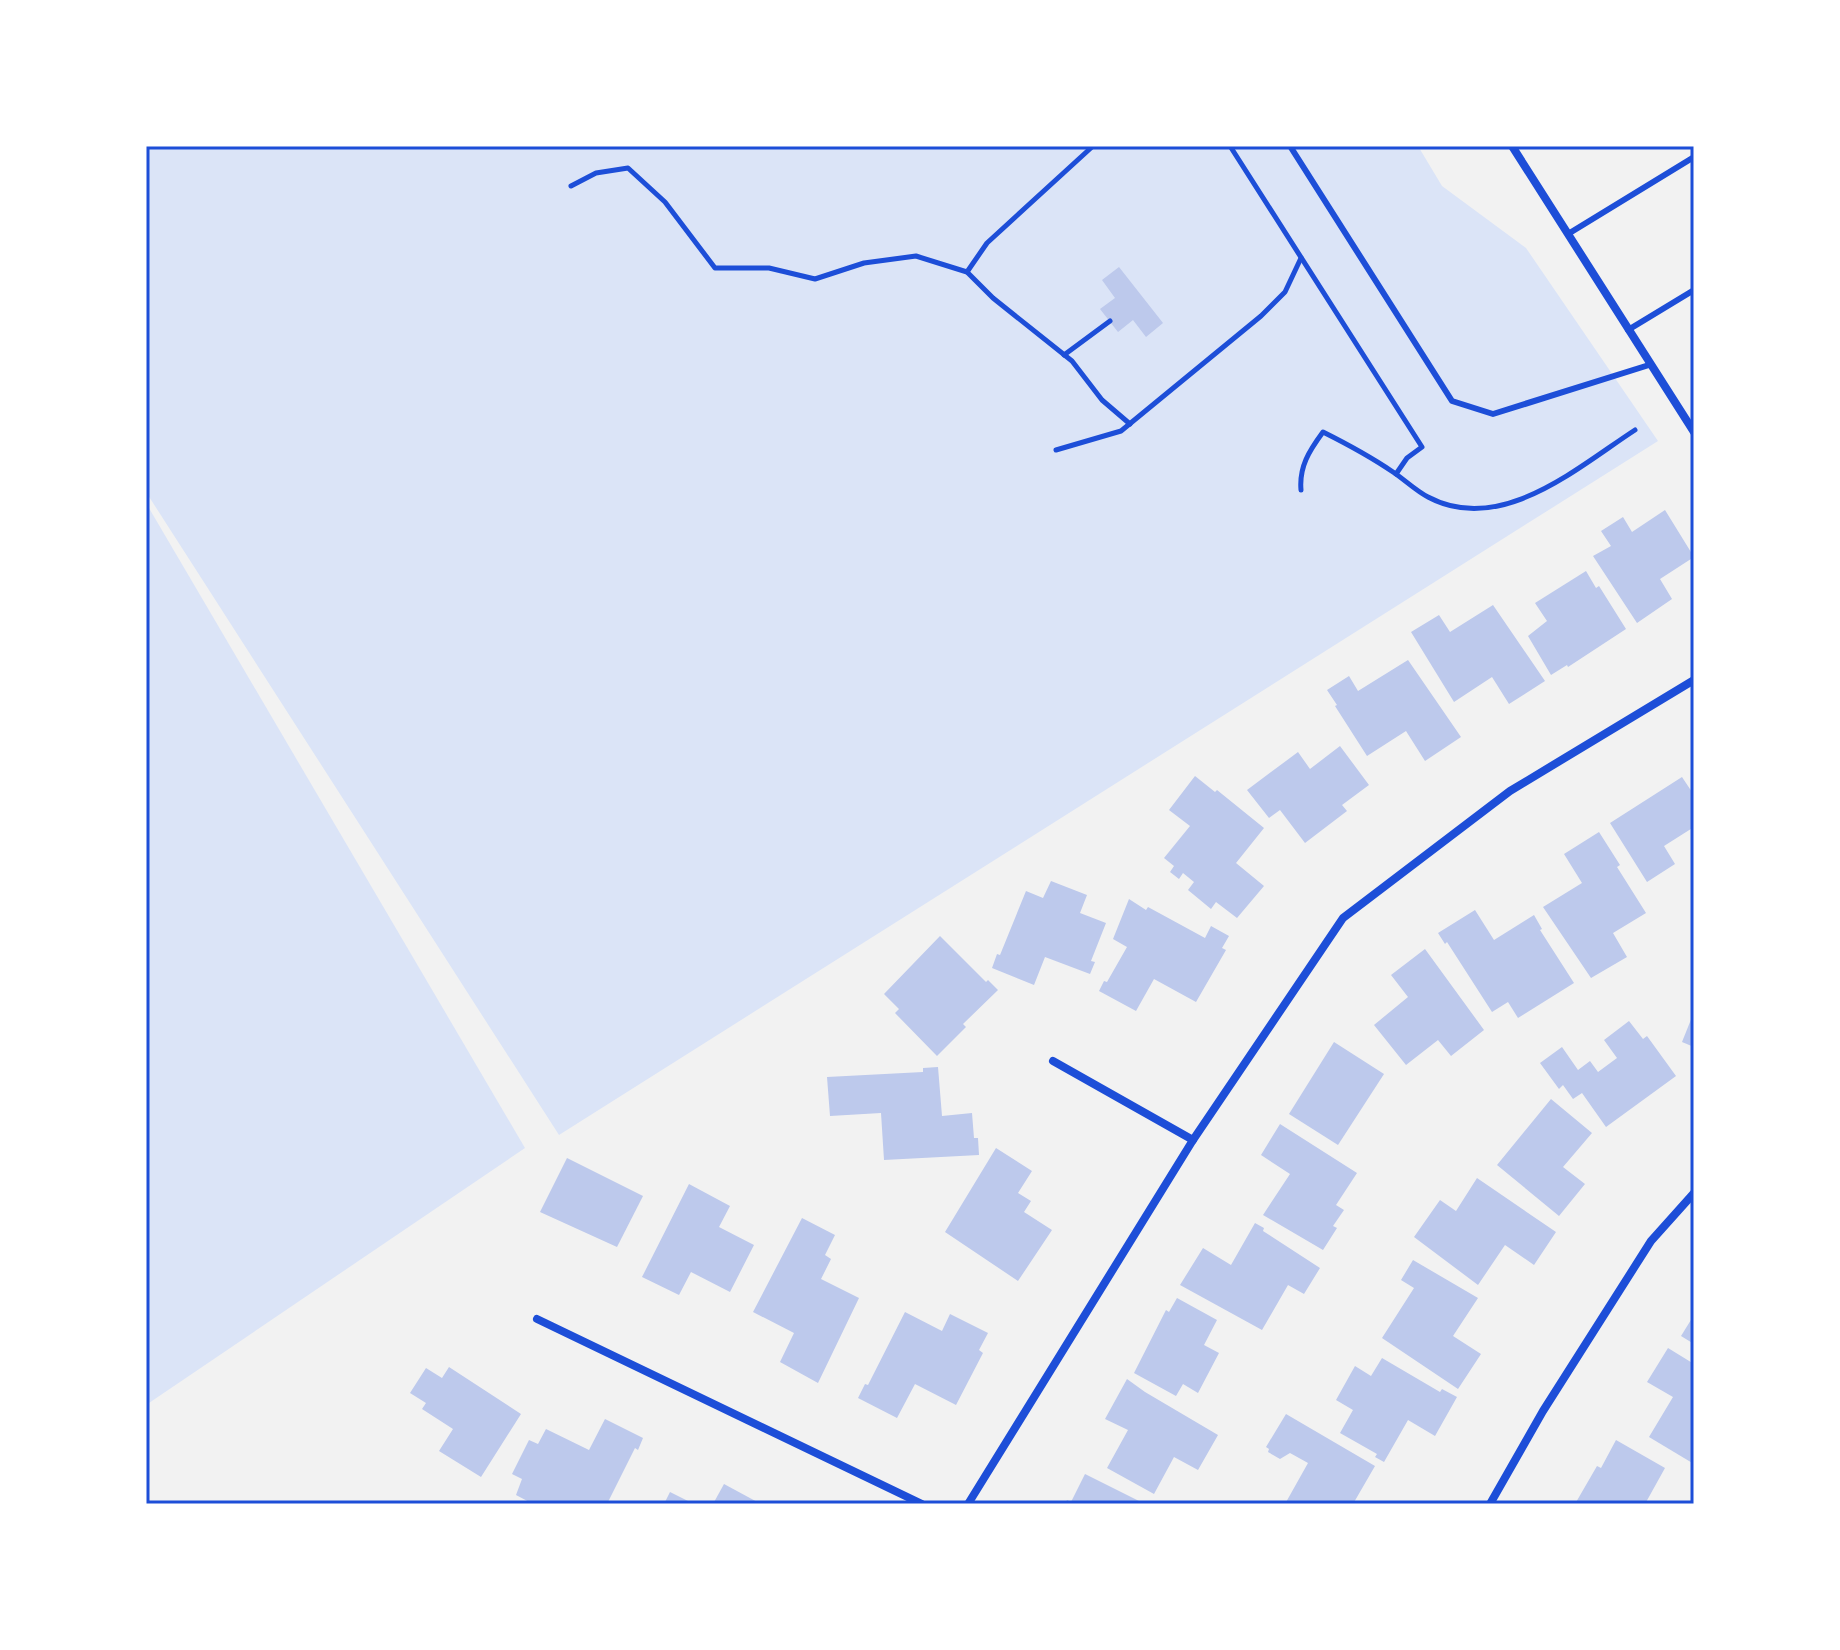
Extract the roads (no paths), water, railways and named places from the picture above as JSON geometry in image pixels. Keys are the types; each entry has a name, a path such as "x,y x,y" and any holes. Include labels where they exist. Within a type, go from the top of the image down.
{"street":[{"path":"1512,146 1694,432"},
{"path":"968,1504 1193,1140 1343,918 1510,791 1694,680"},
{"path":"1053,1061 1193,1140"},
{"path":"1490,1504 1543,1411 1651,1241 1694,1193"},
{"path":"537,1319 922,1504"}],"lane":[{"path":"1290,146 1452,401 1493,414 1649,365"},
{"path":"1568,234 1694,157"},
{"path":"1628,330 1694,290"}]}
